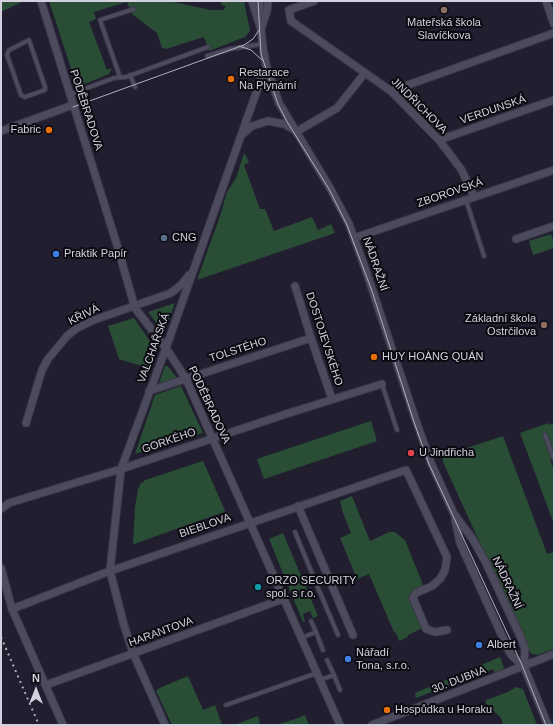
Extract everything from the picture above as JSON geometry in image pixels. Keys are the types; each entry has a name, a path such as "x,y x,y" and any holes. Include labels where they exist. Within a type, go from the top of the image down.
{"street":[{"name":"PODĚBRADOVA","path":"41,1 117,244 134,307 166,348 186,379 340,725"},
{"name":"NÁDRAŽNÍ","path":"252,1 261,29 262,44 268,71 280,103 336,197 354,238 425,448 454,514 460,543 511,655 524,667 548,725"},
{"name":"NÁDRAŽNÍ","path":"261,29 267,11 268,1"},
{"name":"JINDŘICHOVA","path":"314,1 289,10 291,21 391,91 438,140 461,169 474,196"},
{"path":"546,1 554,24"},
{"path":"391,91 554,33"},
{"name":"VALCHAŘSKÁ","path":"110,571 121,469 166,348 261,79 268,71"},
{"path":"296,132 337,108 365,73"},
{"name":"VERDUNSKÁ","path":"438,140 554,100"},
{"path":"1,131 73,105"},
{"name":"VALCHAŘSKÁ","path":"240,138 252,126 268,121 284,124 296,132"},
{"name":"ZBOROVSKÁ","path":"354,238 554,170"},
{"path":"516,239 554,226"},
{"name":"KŘIVÁ","path":"26,423 42,370 48,359 67,336 77,328 94,320 166,296 185,281 194,268"},
{"name":"DOSTOJEVSKÉHO","path":"295,286 332,399"},
{"name":"TOLSTÉHO","path":"149,391 311,338"},
{"name":"GORKÉHO","path":"1,509 9,503 121,469 212,438 382,384"},
{"name":"BIEBLOVA","path":"12,609 110,571 406,470 446,557 445,570 440,579 432,586 416,593 413,598 426,629 435,632 447,630"},
{"path":"298,506 353,635"},
{"name":"NÁDRAŽNÍ","path":"454,514 472,538 485,560 521,638 525,649 524,667"},
{"path":"1,568 12,609 63,725"},
{"path":"110,571 133,653 165,725"},
{"name":"HARANTOVA","path":"46,685 283,599"},
{"name":"30. DUBNA","path":"372,725 524,667 554,654"}],"lane":[{"path":"258,1 261,29"},
{"path":"261,1 261,29"},
{"path":"120,78 100,20 134,9"},
{"path":"29,40 45,90 25,97 21,95 7,55 9,50 29,40"},
{"path":"207,56 230,49 262,44"},
{"path":"70,95 114,78 130,75 208,47"},
{"path":"130,75 135,87"},
{"path":"465,199 484,252 484,256"},
{"path":"382,384 397,430"},
{"path":"545,435 554,459"},
{"path":"295,532 338,635"},
{"path":"316,583 328,577"},
{"path":"311,621 323,650"},
{"path":"301,638 316,632"},
{"path":"327,660 340,690"},
{"path":"226,705 317,673"},
{"path":"320,680 334,675"}],"green space":[{"path":"1,1 24,1 1,12"},
{"path":"49,1 169,1 211,10 223,10 226,6 221,5 221,1 244,1 250,31 245,37 209,51 204,37 166,49 162,48 157,33 132,14 127,2 94,12 96,19 89,22 107,70 111,68 111,70 109,74 77,87"},
{"path":"244,153 249,162 244,165 260,209 265,209 274,231 312,217 318,230 331,224 335,233 197,280 227,192 236,178"},
{"path":"551,234 554,248 533,255 529,241"},
{"path":"175,303 164,333 148,312"},
{"path":"134,318 154,347 148,368 119,359 108,326"},
{"path":"165,366 168,366 177,378 159,383"},
{"path":"181,386 203,433 135,454 155,395"},
{"path":"371,421 377,441 264,479 257,459"},
{"path":"548,423 549,425 554,423 554,458 550,459 554,470 554,524 520,433"},
{"path":"503,436 547,554 554,552 554,649 537,655 532,654 529,651 443,462 443,456"},
{"path":"203,461 225,510 224,512 134,544 135,507 138,489 141,483 145,480"},
{"path":"352,496 370,541 389,532 395,532 405,540 424,587 409,594 421,622 421,629 399,641 369,574 357,579 340,538 351,533 340,501"},
{"path":"283,533 318,616 313,618 310,611 303,614 305,622 303,622 269,539"},
{"path":"500,657 504,668 500,672 495,674 493,669 416,698 415,693"},
{"path":"188,676 203,710 215,705 222,725 172,725 156,691"},
{"path":"516,687 523,689 537,725 503,725 501,718 486,703 486,700 508,692"},
{"path":"305,715 309,725 277,725 298,718"},
{"path":"258,716 260,725 234,725"}],"tram line":[{"path":"258,1 261,54 278,104 286,120 329,189 347,225 372,291 429,464 522,665 546,725"},
{"path":"73,107 244,45 253,39 259,30"},
{"path":"239,46 251,50 262,60"}],"railway":[{"path":"1,637 39,725"}],"place":[{"name":"Mateřská škola Slavíčkova","path":"444,10"},
{"name":"Restarace Na Plynární","path":"231,79"},
{"name":"Fabric","path":"49,130"},
{"name":"CNG","path":"164,238"},
{"name":"Praktik Papír","path":"56,254"},
{"name":"Základní škola Ostrčilova","path":"544,325"},
{"name":"HUY HOÀNG QUÁN","path":"374,357"},
{"name":"U Jindřicha","path":"411,453"},
{"name":"ORZO SECURITY spol. s r.o.","path":"258,587"},
{"name":"Albert","path":"479,645"},
{"name":"Nářadí Tona, s.r.o.","path":"348,659"},
{"name":"Hospůdka u Horaku","path":"387,710"}]}
